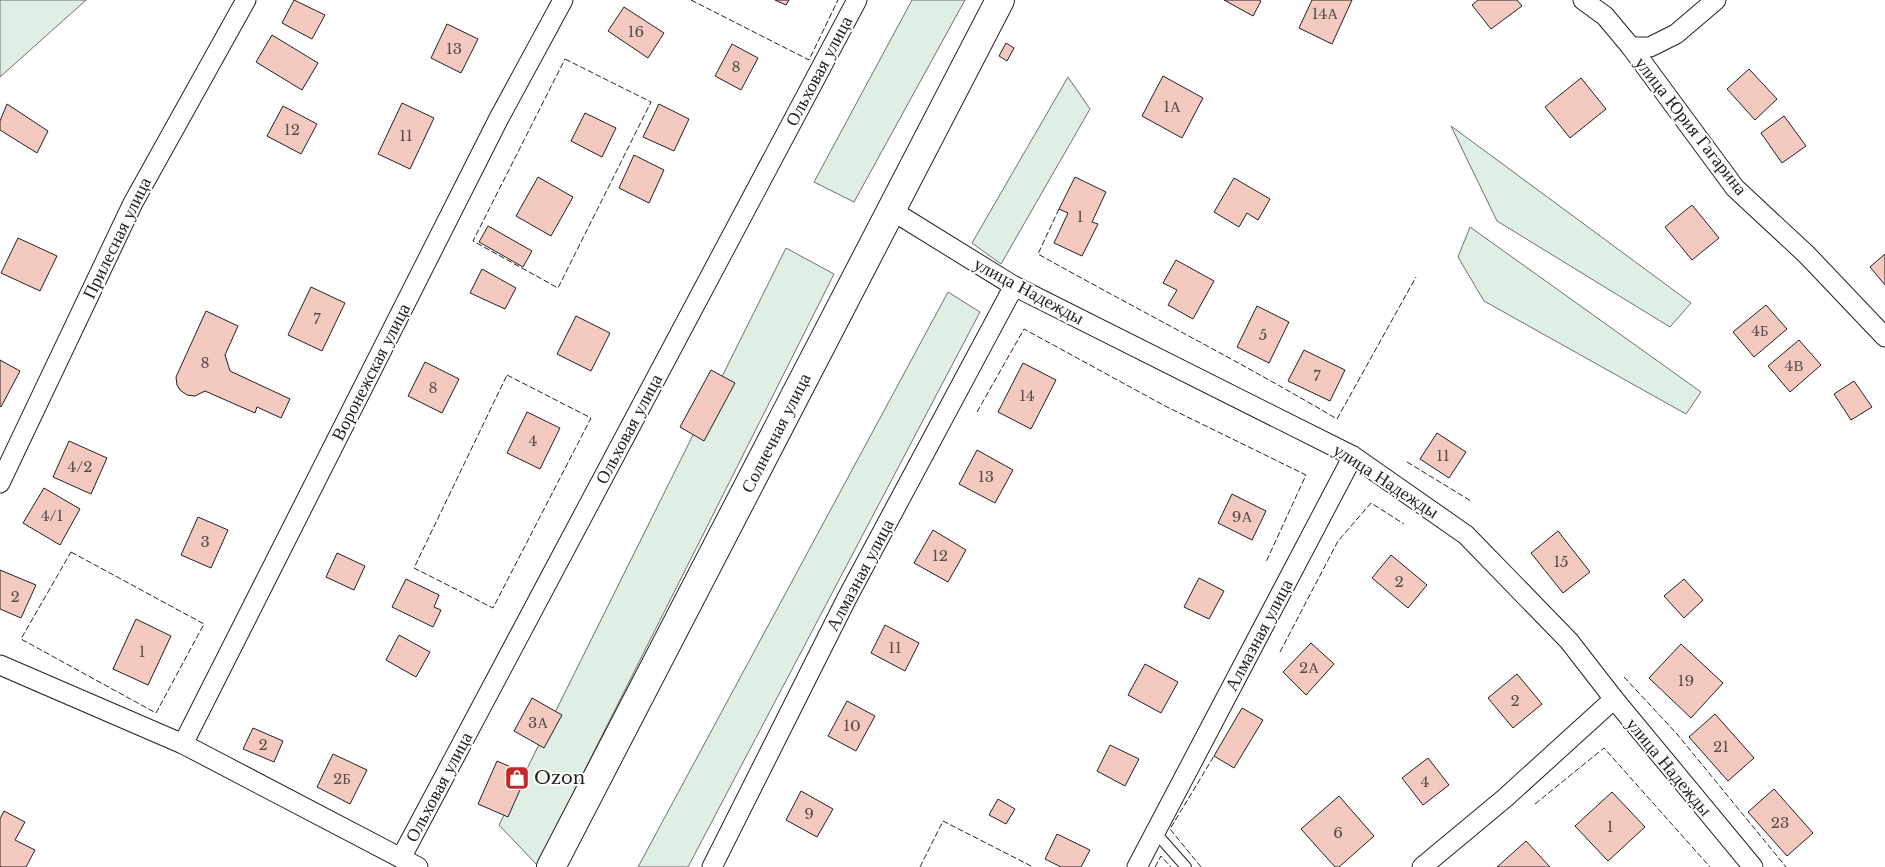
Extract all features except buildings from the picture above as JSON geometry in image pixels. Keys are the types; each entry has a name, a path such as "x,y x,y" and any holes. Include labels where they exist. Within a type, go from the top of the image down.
{"street":[{"name":"Прилесная улица","path":"0,483 133,203 246,0"},
{"name":"Воронежская улица","path":"183,744 498,120 563,0"},
{"name":"Ольховая улица","path":"410,863 857,0"},
{"name":"Солнечная улица","path":"551,867 1000,0"},
{"name":"улица Юрия Гагарина","path":"1583,0 1605,16 1631,47 1735,188 1807,255 1885,337"},
{"path":"1631,47 1650,46 1676,34 1716,0"},
{"name":"улица Надежды","path":"891,210 1014,286 1354,456 1466,535 1568,641 1753,867"},
{"name":"Алмазная улица","path":"712,867 847,598 1014,286"},
{"name":"Алмазная улица","path":"1137,867 1354,456"},
{"path":"0,665 183,744 410,863"},
{"path":"1422,867 1505,798 1614,699"}],"lane":[{"path":"1155,832 1186,867"}],"green space":[{"path":"0,0 86,0 0,77"},
{"path":"912,0 965,0 854,202 814,182"},
{"path":"1068,77 1090,109 1001,264 972,243"},
{"path":"1451,126 1691,303 1670,327 1497,221"},
{"path":"1470,227 1701,392 1686,414 1484,301 1458,257"},
{"path":"786,248 834,274 537,865 499,825"},
{"path":"948,292 980,312 688,867 638,867"}],"fence":[{"path":"691,0 809,60 838,0"},
{"path":"565,59 651,102 558,288 473,241 565,59"},
{"path":"1059,209 1038,254 1337,419 1416,277"},
{"path":"977,412 1024,329 1165,406 1306,475 1266,562"},
{"path":"507,375 591,418 493,608 414,568 507,375"},
{"path":"1407,462 1471,501"},
{"path":"1280,652 1338,541 1371,503 1404,524"},
{"path":"71,552 204,624 156,713 21,639 71,552"},
{"path":"1624,677 1677,734 1786,867"},
{"path":"1535,804 1604,748 1710,867"},
{"path":"1201,867 1170,829 1214,756"},
{"path":"920,867 943,821 1033,867"},
{"path":"1155,867 1161,856 1171,867"}],"place":[{"name":"Ozon","path":"517,778"}]}
